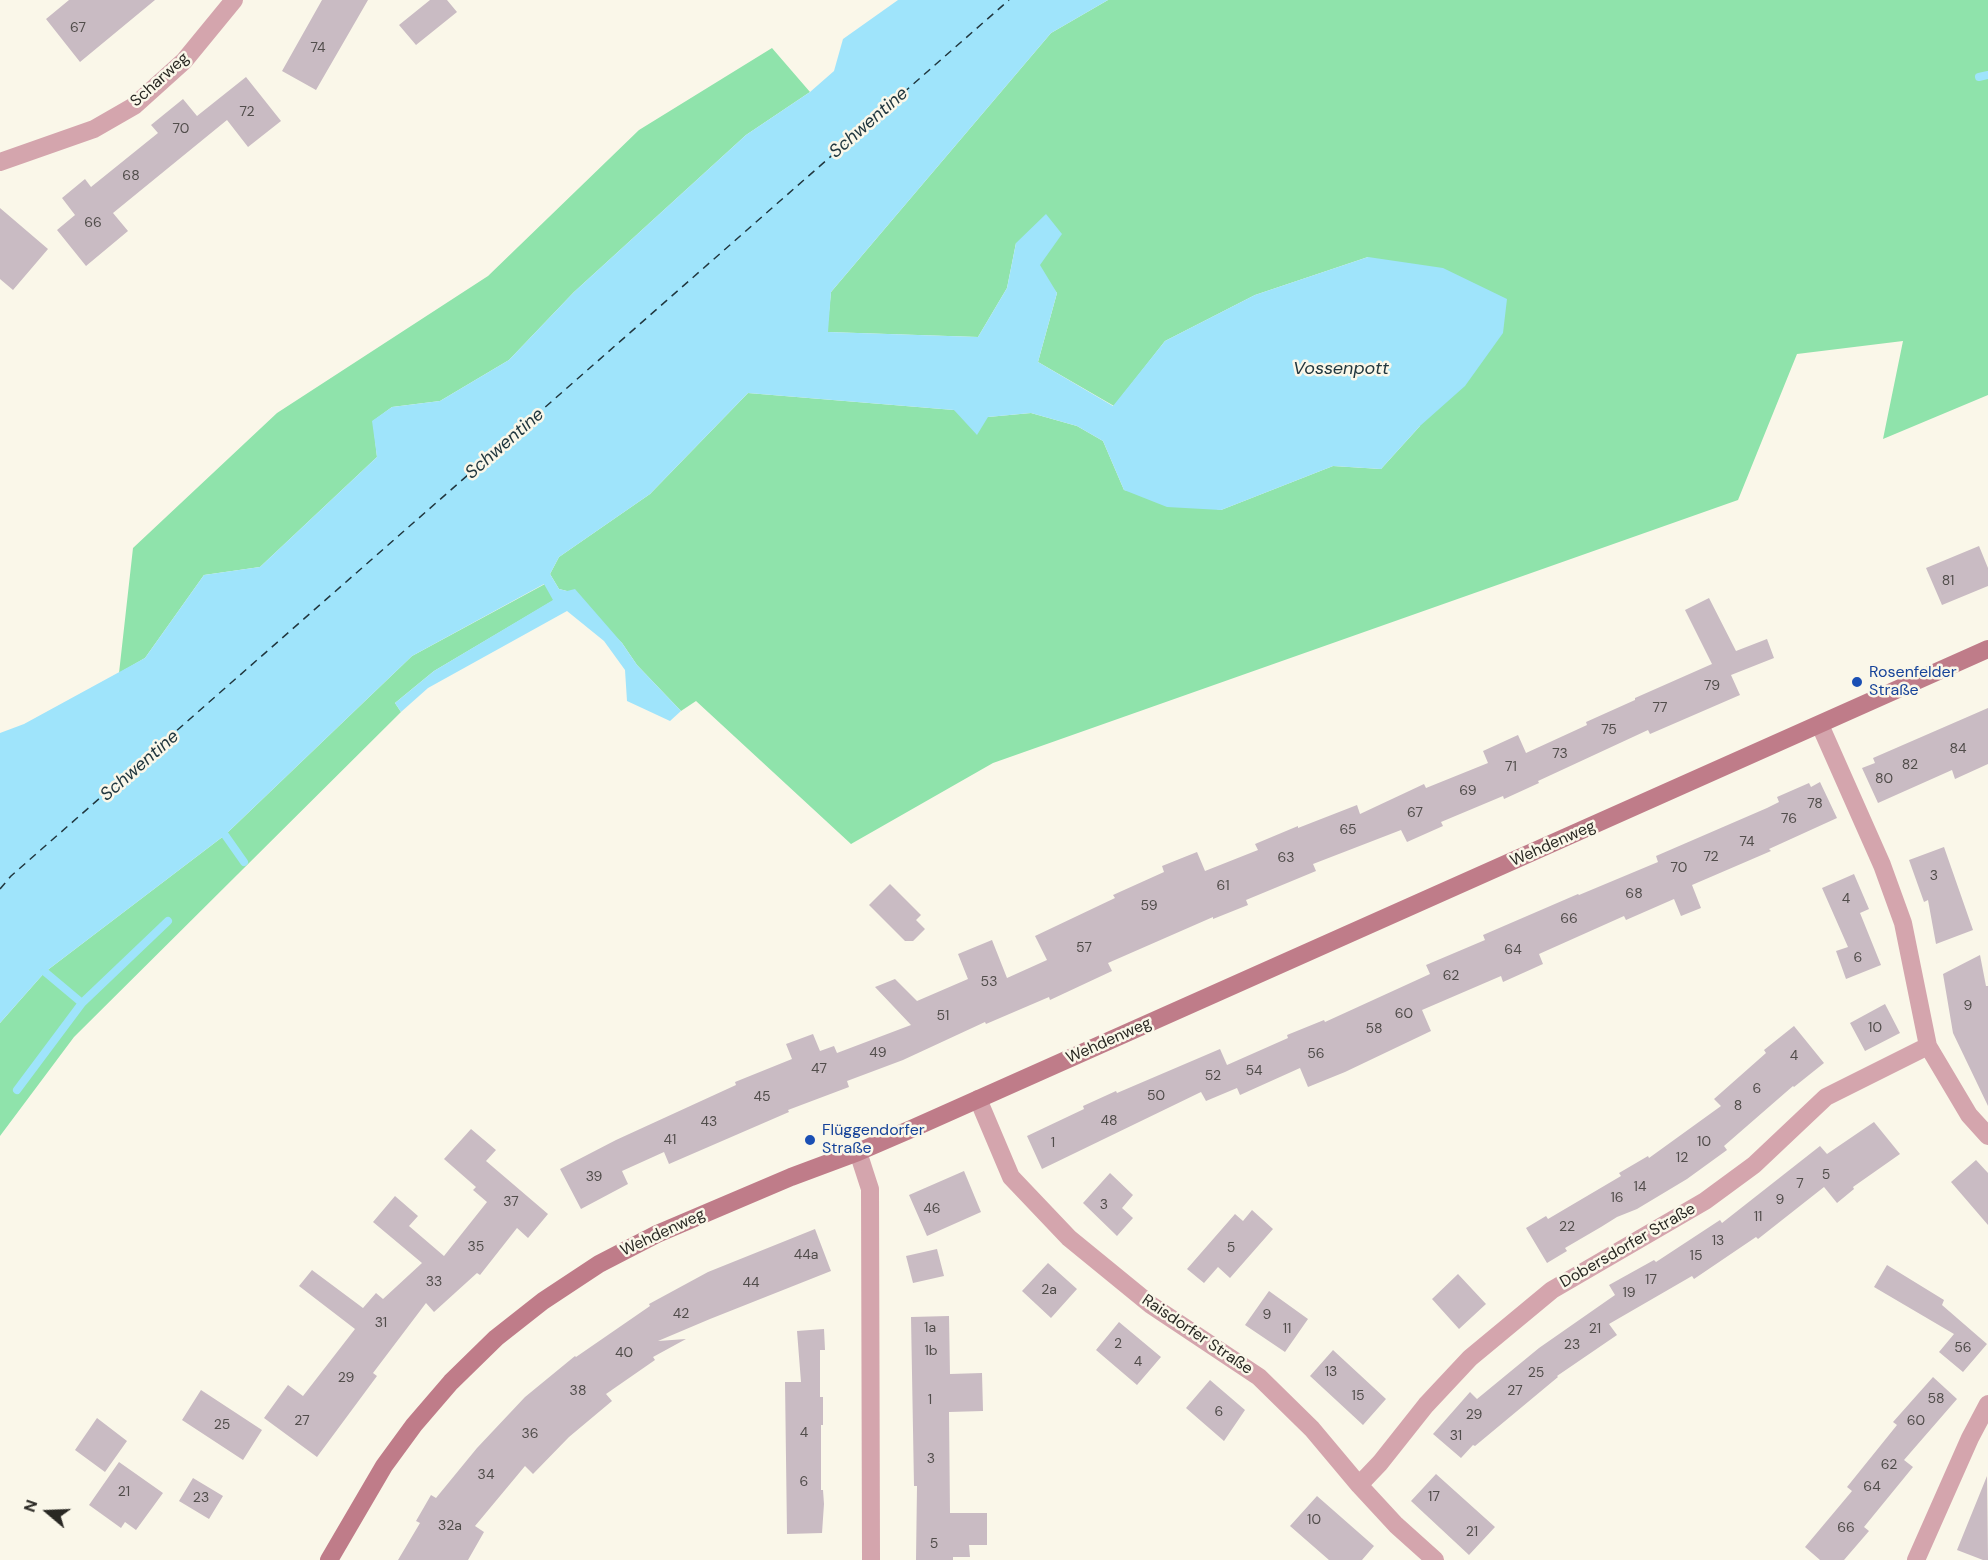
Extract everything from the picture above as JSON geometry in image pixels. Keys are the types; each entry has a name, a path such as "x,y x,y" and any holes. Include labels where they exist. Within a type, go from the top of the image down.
{"main road":[{"name":"Wehdenweg","path":"329,1560 384,1466 414,1425 451,1382 496,1338 543,1301 599,1264 657,1233 791,1177 858,1152 1988,649"}],"street":[{"name":"Scharweg","path":"0,162 93,129 134,106 184,61 234,0"},
{"path":"1820,725 1882,865 1903,923 1928,1046 1969,1115 1988,1136"},
{"name":"Dobersdorfer Straße","path":"1359,1485 1380,1463 1426,1405 1470,1358 1552,1290 1705,1201 1754,1165 1826,1097 1928,1046"},
{"name":"Raisdorfer Straße","path":"978,1099 1011,1178 1069,1238 1152,1305 1259,1377 1312,1429 1396,1525 1435,1560"},
{"path":"858,1152 870,1189 871,1560"},
{"path":"1916,1560 1970,1438 1988,1404"}],"green space":[{"path":"1108,0 1988,0 1988,395 1883,439 1903,341 1797,354 1738,500 993,763 851,844 696,701 681,711 637,665 622,643 567,591 559,589 550,574 559,557 650,494 748,393 954,410 988,417 1031,413 1077,426 1103,441 1124,490 1221,510 1333,466 1381,469 1420,426 1368,257 1255,295 1165,341 1114,406 1038,362 1057,293 1016,243 1007,288 978,337 827,332 831,292 1051,33"},
{"path":"772,48 810,92 746,135 574,292 509,360 440,401 392,407 373,421 377,457 260,567 204,575 145,658 119,673 133,548 277,413 488,276 639,130"},
{"path":"545,584 554,600 434,671 395,703 401,712 74,1037 0,1136 0,1023 45,972 225,835 412,656"}],"water":[{"path":"898,0 1108,0 1051,33 831,292 828,332 978,337 1007,288 1016,243 1046,214 1062,234 1040,265 1057,293 1038,362 1113,406 1165,341 1255,295 1368,257 1443,268 1507,299 1503,333 1465,386 1420,426 1381,469 1333,466 1221,510 1167,507 1124,490 1103,441 1077,426 1031,413 988,417 977,435 954,410 748,393 650,494 559,557 550,574 559,589 567,591 575,589 622,643 637,665 681,711 670,721 627,701 625,670 604,641 567,611 428,688 401,712 395,703 434,671 553,600 544,584 412,656 225,835 45,972 0,1023 0,733 24,724 145,658 204,575 260,567 377,457 372,421 392,407 440,401 509,360 574,292 746,135 810,92 834,71 843,39"}],"building":[{"path":"69,0 155,0 80,62 46,19"},
{"path":"322,0 368,0 316,90 282,71"},
{"path":"430,0 447,0 457,12 416,45 399,25"},
{"path":"246,77 281,121 248,147 227,120 113,213 128,231 86,266 57,230 75,215 62,198 85,179 91,187 158,133 151,125 183,99 197,116"},
{"path":"0,208 48,249 13,290 0,279"},
{"path":"1979,546 1988,568 1988,586 1942,605 1926,568"},
{"path":"1709,598 1736,651 1767,639 1774,658 1731,675 1740,695 1650,734 1648,730 1504,799 1503,796 1441,822 1443,826 1407,842 1401,830 1313,864 1316,871 1246,900 1248,905 1213,919 1213,917 1108,963 1112,971 1050,1000 1049,997 986,1024 985,1022 903,1060 847,1081 849,1087 788,1110 789,1112 669,1164 664,1152 622,1171 628,1184 581,1209 560,1169 616,1140 736,1085 735,1082 792,1059 786,1044 813,1034 820,1051 834,1046 837,1053 911,1025 875,987 895,979 917,1001 968,979 958,954 992,940 1007,978 1047,960 1035,936 1115,898 1113,895 1164,872 1162,866 1197,852 1205,871 1258,850 1255,844 1298,826 1298,828 1357,805 1360,814 1424,784 1426,788 1488,763 1483,751 1518,735 1526,753 1587,725 1586,722 1635,698 1712,664 1685,610"},
{"path":"1988,708 1988,764 1955,779 1952,770 1878,803 1862,768 1875,763 1873,758"},
{"path":"1820,782 1837,818 1769,849 1771,851 1692,885 1701,908 1681,916 1674,899 1626,920 1624,916 1539,954 1543,964 1503,982 1501,976 1422,1010 1431,1031 1308,1087 1300,1068 1240,1095 1237,1088 1206,1101 1201,1092 1042,1169 1027,1136 1084,1109 1083,1106 1220,1049 1227,1065 1288,1038 1287,1035 1324,1020 1325,1022 1430,974 1426,965 1485,940 1483,935 1658,862 1656,856 1767,808 1779,802 1777,797 1809,783 1811,787"},
{"path":"1944,847 1973,930 1936,944 1928,900 1924,902 1909,860"},
{"path":"1854,874 1869,909 1860,913 1881,965 1846,979 1836,951 1848,947 1822,888"},
{"path":"890,884 921,915 916,920 925,929 913,941 905,941 869,905"},
{"path":"1980,955 1986,986 1988,986 1988,1106 1953,1033 1943,974"},
{"path":"1885,1004 1900,1033 1865,1051 1850,1023"},
{"path":"1794,1026 1824,1063 1793,1086 1724,1146 1727,1150 1687,1179 1565,1248 1567,1251 1547,1263 1526,1228 1546,1216 1548,1219 1621,1176 1619,1173 1648,1156 1649,1158 1721,1106 1714,1099 1766,1053 1764,1050"},
{"path":"1874,1122 1900,1154 1853,1187 1854,1189 1837,1203 1824,1187 1758,1239 1756,1237 1694,1279 1692,1276 1609,1324 1617,1335 1557,1376 1475,1446 1473,1445 1461,1458 1433,1434 1470,1392 1477,1399 1539,1348 1615,1295 1609,1285 1654,1260 1656,1262 1720,1220 1722,1223 1820,1146 1827,1154"},
{"path":"471,1129 496,1150 486,1161 548,1214 528,1238 517,1228 480,1275 477,1273 434,1312 426,1303 373,1373 377,1376 317,1457 264,1418 288,1385 303,1396 355,1329 299,1286 312,1270 363,1308 376,1293 383,1299 422,1263 373,1222 395,1196 418,1216 409,1226 444,1256 487,1202 473,1190 476,1187 444,1159"},
{"path":"1976,1160 1988,1173 1988,1225 1951,1182"},
{"path":"964,1171 981,1212 927,1236 909,1195"},
{"path":"1110,1173 1133,1195 1122,1208 1133,1218 1117,1236 1083,1203"},
{"path":"1252,1210 1273,1229 1230,1278 1218,1267 1204,1283 1187,1269 1235,1214 1243,1221"},
{"path":"815,1229 831,1271 658,1341 686,1339 653,1357 655,1360 606,1394 612,1401 569,1437 533,1474 525,1466 475,1526 484,1532 468,1560 398,1560 420,1523 416,1521 431,1495 436,1498 477,1448 525,1397 575,1356 650,1306 649,1304 708,1272"},
{"path":"937,1249 944,1276 913,1283 906,1256"},
{"path":"1048,1263 1077,1289 1051,1318 1022,1291"},
{"path":"1887,1265 1944,1300 1942,1305 1987,1344 1963,1372 1939,1352 1954,1334 1874,1287"},
{"path":"1458,1274 1486,1304 1459,1329 1432,1299"},
{"path":"1269,1291 1308,1319 1285,1352 1245,1325"},
{"path":"949,1316 950,1374 982,1373 983,1411 949,1412 950,1513 987,1513 987,1545 969,1545 970,1557 953,1557 953,1560 916,1560 917,1486 914,1486 911,1317"},
{"path":"1119,1322 1161,1357 1137,1385 1096,1350"},
{"path":"824,1329 825,1350 820,1350 820,1397 823,1397 822,1533 787,1534 785,1382 801,1382 797,1331"},
{"path":"1333,1350 1386,1399 1363,1425 1310,1376"},
{"path":"1933,1377 1957,1399 1904,1460 1913,1467 1864,1527 1869,1531 1844,1560 1820,1560 1805,1547 1852,1491 1847,1487 1897,1425 1893,1422"},
{"path":"1210,1380 1245,1410 1224,1441 1186,1408"},
{"path":"201,1390 262,1430 243,1460 182,1420"},
{"path":"97,1418 127,1441 105,1472 75,1450"},
{"path":"119,1462 163,1493 136,1530 125,1522 121,1528 89,1505"},
{"path":"1436,1474 1495,1527 1469,1555 1411,1501"},
{"path":"1987,1476 1988,1560 1983,1560 1957,1550"},
{"path":"193,1478 223,1496 209,1519 179,1501"},
{"path":"1317,1496 1374,1546 1362,1560 1329,1560 1290,1526"}],"waterway":[{"path":"1979,77 1988,75"},
{"path":"225,835 244,862"},
{"path":"17,1090 82,1003 168,921"},
{"path":"45,972 82,1003"}],"ferry route":[{"path":"0,889 11,876 1009,0"}],"place":[{"name":"Rosenfelder Straße","path":"1857,682"},
{"name":"Flüggendorfer Straße","path":"810,1140"}],"water label":[{"name":"Schwentine","path":"869,123"},
{"name":"Vossenpott","path":"1341,369"},
{"name":"Schwentine","path":"505,444"},
{"name":"Schwentine","path":"140,766"}]}
